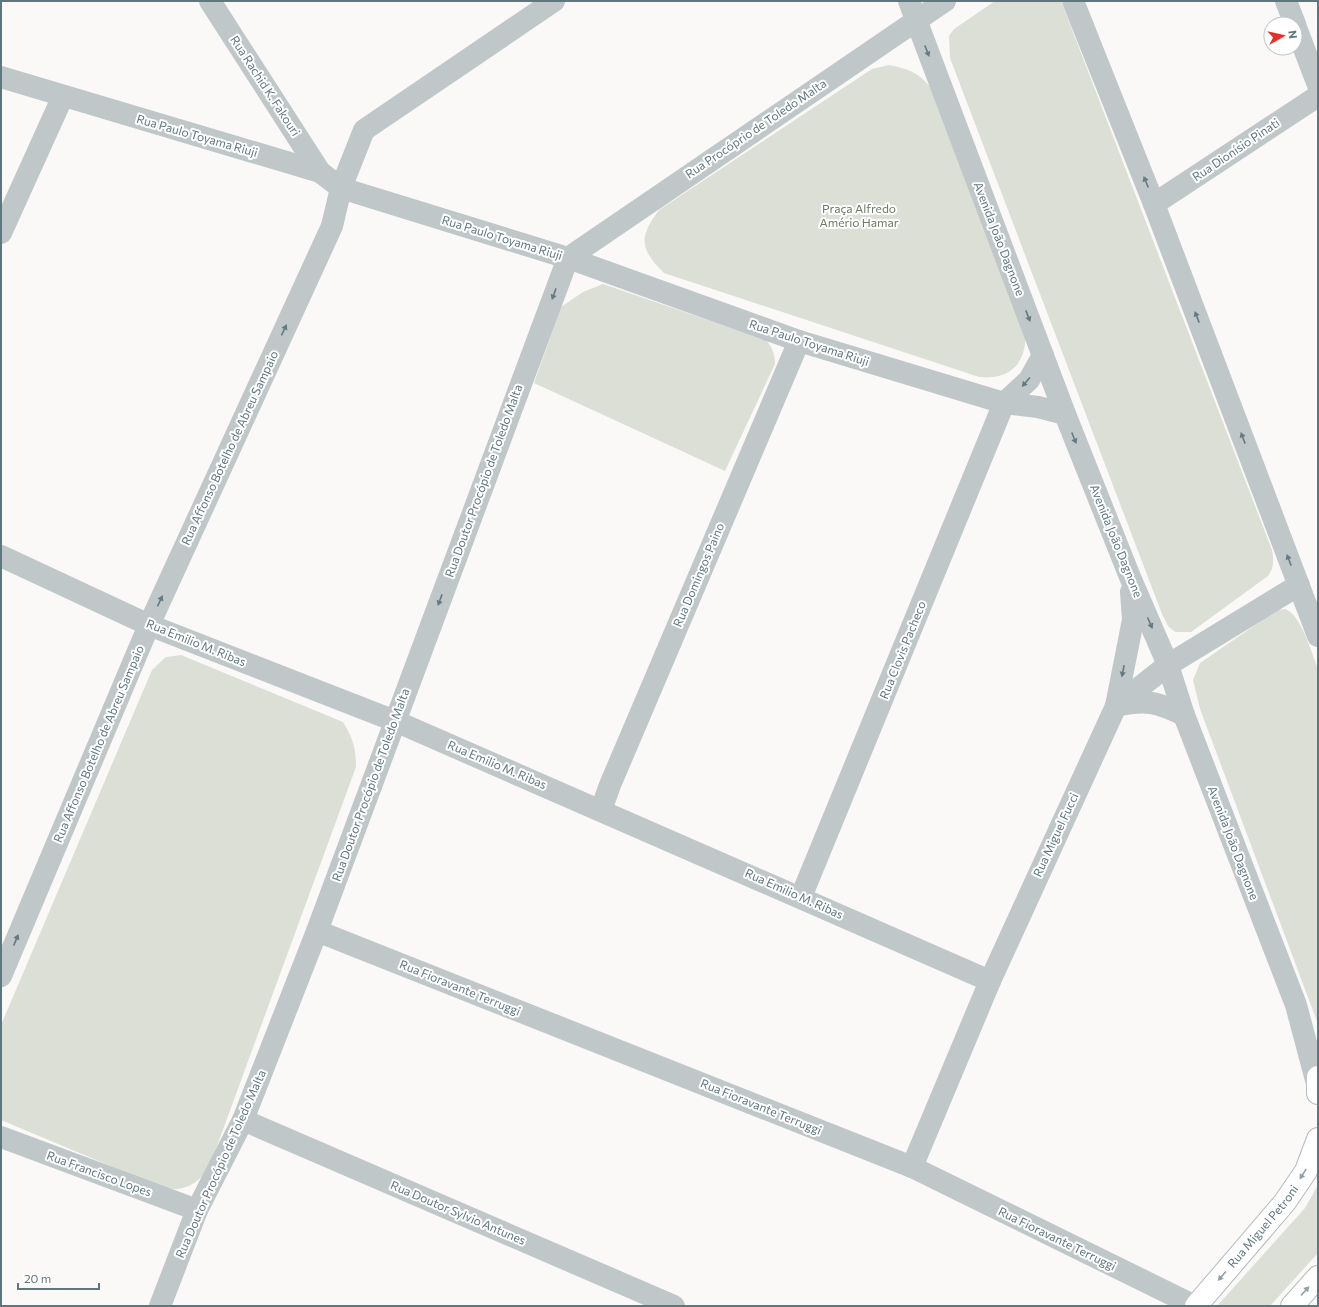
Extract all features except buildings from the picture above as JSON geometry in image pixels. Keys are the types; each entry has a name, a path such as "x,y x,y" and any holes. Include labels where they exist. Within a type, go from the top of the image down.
{"main road":[{"name":"Rua Miguel Petroni","path":"1196,1306 1285,1202 1306,1171 1318,1139"},
{"path":"1292,1306 1318,1276"}],"street":[{"name":"Rua Rachid K. Fakouri","path":"210,1 320,172"},
{"name":"Rua Affonso Botelho de Abreu Sampaio","path":"1,976 149,625 332,226 341,188 364,130 554,1"},
{"name":"Rua Procóprio de Toledo Malta","path":"568,258 912,10 945,1"},
{"path":"1073,1 1154,204 1318,636"},
{"path":"1286,1 1292,16"},
{"name":"Avenida João Dagnone","path":"912,10 1065,414 1130,577 1168,664 1184,715 1296,1005 1318,1084"},
{"path":"1303,45 1318,85"},
{"name":"Rua Paulo Toyama Riuji","path":"1,77 320,172 341,188 568,258 799,341 1004,403 1038,407 1065,414"},
{"path":"1,233 62,96"},
{"name":"Rua Dionísio Pinati","path":"1154,204 1318,96"},
{"name":"Rua Doutor Procópio de Toledo Malta","path":"160,1306 197,1210 243,1120 317,931 568,258"},
{"name":"Rua Domingos Paino","path":"601,810 610,785 799,341"},
{"path":"1004,403 1029,380 1043,355"},
{"name":"Rua Clovis Pacheco","path":"801,897 1004,403"},
{"name":"Rua Emilio M. Ribas","path":"1,556 149,625 395,721 801,897 990,981"},
{"path":"1130,577 1133,620 1116,706 1137,701 1164,706 1184,715"},
{"name":"Rua Miguel Fucci","path":"912,1167 990,981 1116,706 1168,664 1299,585"},
{"name":"Rua Fioravante Terruggi","path":"317,931 912,1167 1196,1306"},
{"name":"Rua Doutor Sylvio Antunes","path":"243,1120 674,1306"},
{"name":"Rua Francisco Lopes","path":"1,1137 197,1210"}],"green space":[{"path":"995,1 1061,1 1272,550 1273,564 1268,576 1191,632 1175,632 1168,626 1162,614 950,58 949,36 954,29"},
{"name":"Praça Alfredo Amério Hamar","path":"889,65 914,73 924,80 934,91 1026,334 1023,354 1019,362 1007,373 999,376 979,377 664,273 656,265 646,250 645,236 652,220 659,210 872,69"},
{"path":"603,284 766,340 770,345 774,354 775,364 725,471 534,383 561,307 583,292"},
{"path":"1285,609 1291,612 1301,626 1318,669 1318,1024 1200,709 1193,680 1200,663 1277,610"},
{"path":"181,655 343,722 353,744 356,767 210,1165 202,1177 192,1184 179,1189 165,1189 1,1120 1,1025 152,670 166,657"},
{"path":"1318,1185 1318,1253 1270,1306 1217,1306 1305,1208"}]}
